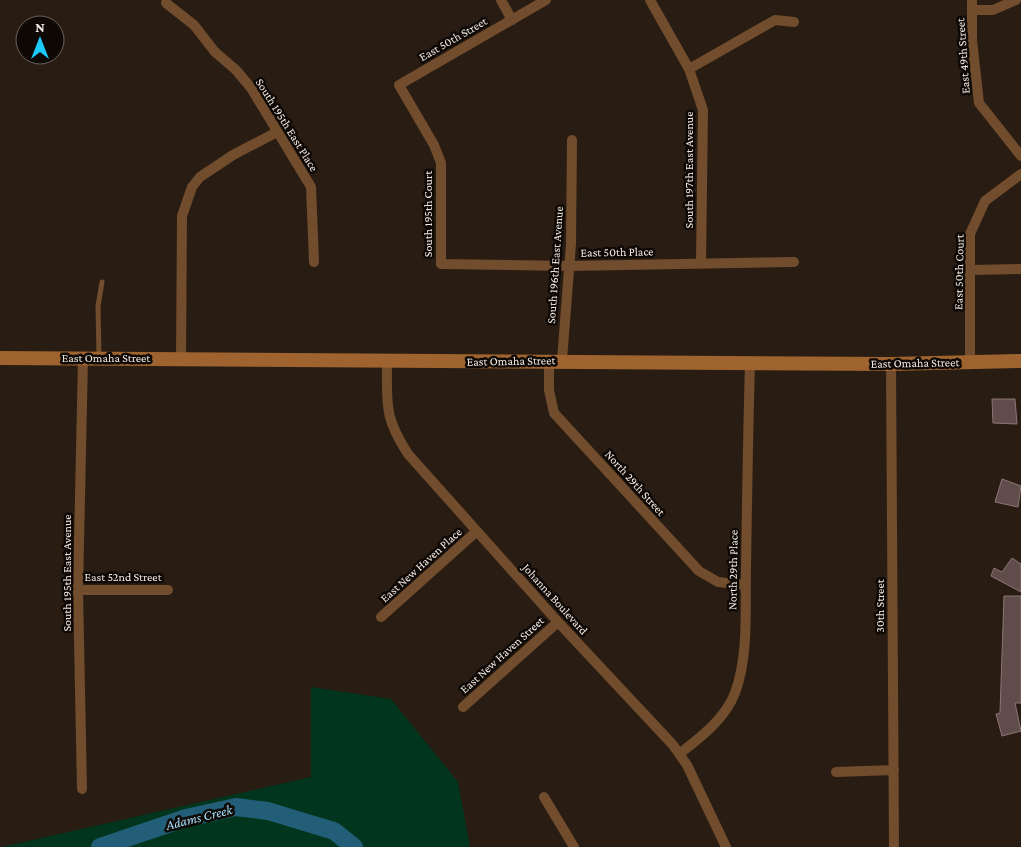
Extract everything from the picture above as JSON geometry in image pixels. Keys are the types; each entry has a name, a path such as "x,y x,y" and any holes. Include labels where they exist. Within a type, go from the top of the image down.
{"street":[{"path":"500,0 512,20"},
{"name":"East 50th Street","path":"398,85 546,0"},
{"name":"South 197th East Avenue","path":"650,0 689,68 703,110 701,263"},
{"path":"972,5 994,10 1016,0"},
{"name":"South 195th East Place","path":"166,3 194,25 215,52 236,70 251,88 311,187 314,262"},
{"name":"East 49th Street","path":"972,5 972,40 979,103 1021,156"},
{"path":"689,68 776,20 794,22"},
{"name":"South 195th Court","path":"398,85 434,145 441,163 441,264"},
{"path":"181,358 182,216 192,187 200,177 234,155 277,132"},
{"name":"South 196th East Avenue","path":"555,361 571,244 572,140"},
{"name":"East 50th Court","path":"970,362 970,234 984,201 1021,174"},
{"name":"East 50th Place","path":"441,264 569,266 794,262"},
{"path":"971,270 1021,269"},
{"name":"East Omaha Street","path":"0,358 891,364 1021,362"},
{"name":"South 195th East Avenue","path":"82,789 78,590 83,358"},
{"name":"North 29th Street","path":"555,361 549,390 554,413 700,572 718,582 745,584"},
{"name":"Johanna Boulevard","path":"386,362 386,409 394,432 408,454 679,754 687,765 726,847"},
{"name":"North 29th Place","path":"679,754 716,722 734,695 742,662 750,363"},
{"name":"30th Street","path":"891,364 894,847"},
{"name":"East New Haven Place","path":"381,617 478,531"},
{"name":"East 52nd Street","path":"78,590 168,590"},
{"name":"East New Haven Street","path":"463,707 558,622"},
{"path":"836,772 894,770"},
{"path":"544,797 574,847"}],"lane":[{"path":"99,358 98,306 102,282"}],"green space":[{"path":"311,687 391,699 458,782 470,847 2,847 311,777"}],"building":[{"path":"992,399 1015,399 1017,424 993,423"},
{"path":"1002,479 1021,486 1018,507 995,502"},
{"path":"1012,558 1021,564 1021,592 991,576 994,568 1002,572"},
{"path":"1004,596 1021,596 1021,703 1015,703 1021,731 1002,736 996,714 1000,713"}],"waterway":[{"name":"Adams Creek","path":"100,847 186,818 236,807 268,811 334,831 354,847"}]}
